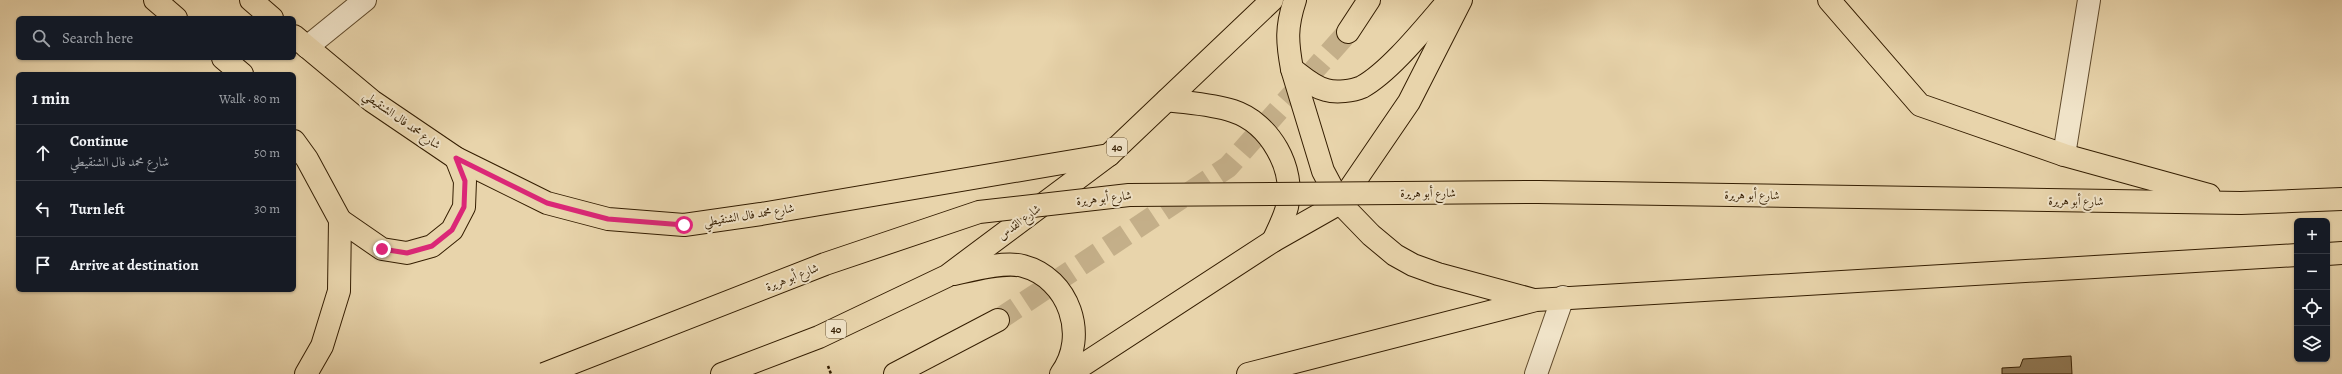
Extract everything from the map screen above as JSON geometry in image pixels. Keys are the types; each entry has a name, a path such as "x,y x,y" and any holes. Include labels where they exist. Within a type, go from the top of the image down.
{"main road":[{"path":"155,0 174,16"},
{"path":"250,0 270,16"},
{"name":"شارع القدس","path":"722,374 819,337 947,276 1109,155 1272,0"},
{"path":"1295,0 1287,30 1287,42 1292,70 1323,171 1340,203 1371,235 1396,255 1413,265 1438,274 1536,300"},
{"path":"1348,32 1369,0"},
{"path":"1292,70 1316,87 1327,91 1345,91 1361,87 1402,52 1449,0"},
{"path":"1070,374 1273,241 1340,203 1409,102 1461,0"},
{"path":"1829,0 1920,105 2064,155 2241,203"},
{"name":"شارع محمد فال الشنقيطي","path":"300,42 372,101 456,158 547,203 608,219 684,225 761,214 1109,155"},
{"path":"225,60 240,72"},
{"path":"1167,100 1233,111 1261,128 1272,142 1286,172 1288,188 1287,207 1273,241"},
{"path":"296,144 307,159 340,220 382,249 407,253 432,246 452,230 464,207 465,181 456,158"},
{"name":"شارع أبو هريرة","path":"544,374 825,264 979,212 1129,195 1538,192 2241,203 2342,199"},
{"path":"306,374 322,346 339,291 340,220"},
{"path":"2330,254 2342,254"},
{"path":"1248,374 1536,300 1563,297 2294,255"},
{"path":"947,276 988,267 1022,265 1044,275 1060,290 1071,308 1074,330 1068,364 1061,374"},
{"path":"895,374 998,320"}],"street":[{"path":"300,42 365,0"},
{"path":"2064,155 2089,0"},
{"path":"1536,374 1563,297"}],"building":[{"path":"2071,356 2072,374 2002,374 2002,368 2020,367 2023,359"}],"tunnel":[{"path":"998,320 1228,167 1348,32"}],"route":[{"path":"382,249 407,253 432,246 452,230 464,207 465,181 456,158 547,203 608,219 684,225"}]}
